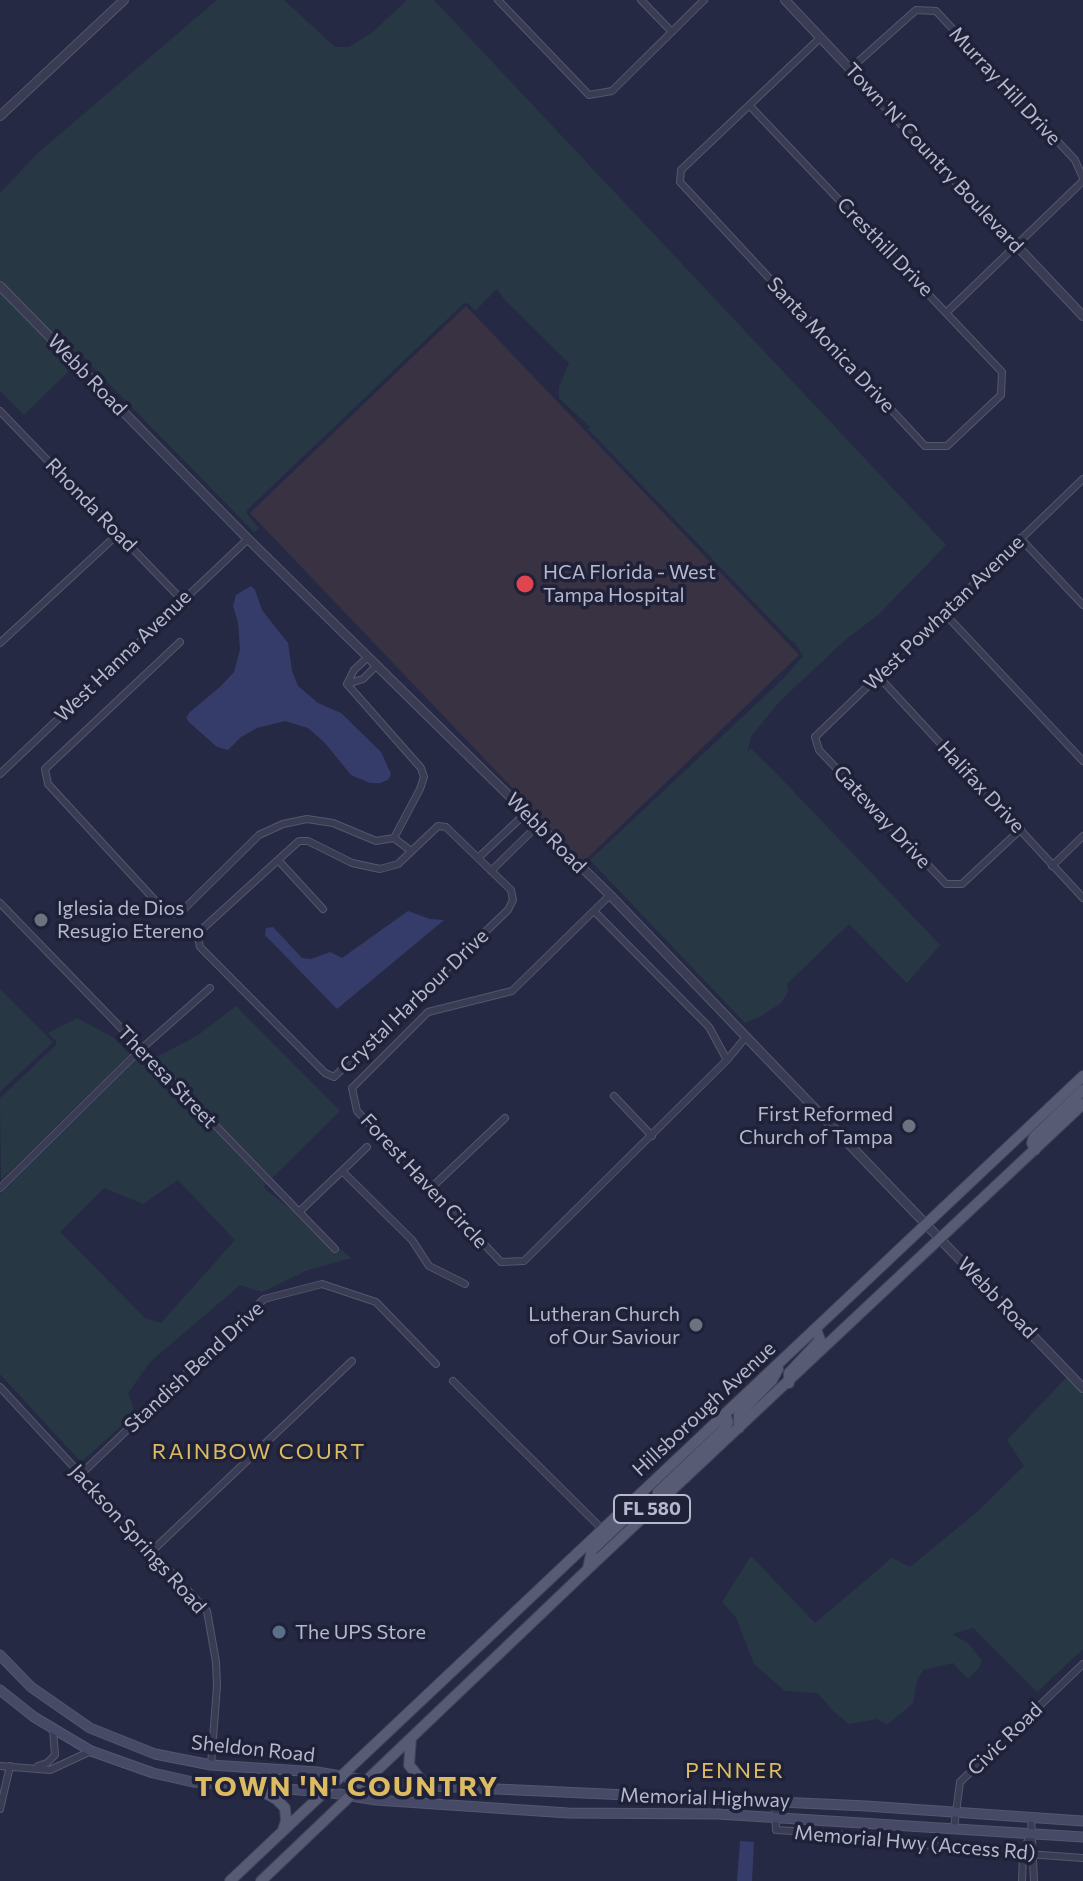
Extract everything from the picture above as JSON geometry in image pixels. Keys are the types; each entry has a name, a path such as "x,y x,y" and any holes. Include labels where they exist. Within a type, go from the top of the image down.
{"main road":[{"name":"Hillsborough Avenue","path":"281,1835 1083,1076"},
{"path":"1035,1150 1032,1143 1034,1137 1083,1090"},
{"name":"Hillsborough Avenue","path":"353,1795 588,1569 1083,1104"},
{"path":"789,1383 789,1373 820,1340 816,1329"},
{"path":"739,1428 739,1414 772,1380 782,1360"},
{"path":"658,1504 658,1492 725,1428 728,1422 725,1414"},
{"path":"588,1569 592,1550 632,1512 637,1497"},
{"path":"518,1608 532,1623"},
{"name":"Sheldon Road","path":"0,1655 31,1687 90,1728 155,1754 211,1765 317,1772 342,1777"},
{"name":"Sheldon Road","path":"0,1690 53,1729 115,1761 193,1782 326,1792"},
{"path":"411,1738 409,1765 426,1786"},
{"name":"Memorial Highway","path":"342,1777 519,1792 638,1794 1083,1821"},
{"path":"256,1788 285,1808 286,1821 281,1835"},
{"name":"Memorial Highway","path":"326,1792 376,1800 568,1813 718,1814 1083,1837"},
{"path":"633,1813 638,1794"},
{"name":"FL 580","path":"261,1881 353,1795"},
{"name":"FL 580","path":"230,1881 281,1835"}],"street":[{"path":"0,116 124,0"},
{"path":"498,0 589,95 612,91 704,0"},
{"path":"641,0 672,32"},
{"name":"Town 'N' Country Boulevard","path":"785,0 1083,316"},
{"name":"Murray Hill Drive","path":"850,69 916,10 936,11 1075,160 1083,180"},
{"path":"750,106 820,38"},
{"name":"Santa Monica Drive","path":"750,106 681,170 680,182 925,446 947,446 1001,395"},
{"name":"Cresthill Drive","path":"750,106 1002,372 1001,395"},
{"path":"947,312 1083,180"},
{"name":"Webb Road","path":"0,286 248,539 610,895 1083,1388"},
{"name":"Rhonda Road","path":"0,411 182,600"},
{"name":"West Powhatan Avenue","path":"819,750 815,737 1083,479"},
{"path":"0,643 118,534"},
{"path":"1020,538 1083,605"},
{"name":"West Hanna Avenue","path":"0,774 248,539"},
{"path":"945,614 1083,761"},
{"path":"180,642 45,769 48,784 163,909 180,913 259,835 283,824 307,819 333,823 376,841 394,838 411,851"},
{"path":"347,684 354,670 368,657"},
{"path":"347,684 363,679 376,666"},
{"name":"Halifax Drive","path":"879,677 1083,898"},
{"path":"347,684 421,768 424,777 394,838"},
{"name":"Gateway Drive","path":"819,750 946,884 962,884 1021,829"},
{"path":"478,858 526,813"},
{"path":"491,871 538,825"},
{"name":"Crystal Harbour Drive","path":"438,826 446,827 511,890 513,900 508,910 334,1077 325,1073 200,947 199,932 299,841 308,841 368,868 380,869 398,864 411,851 438,826"},
{"path":"1052,866 1083,836"},
{"path":"278,860 323,909"},
{"name":"Forest Haven Circle","path":"610,895 512,991 428,1012 352,1088 357,1111 430,1189 501,1262 524,1261 652,1136 746,1037"},
{"name":"Theresa Street","path":"0,903 335,1249"},
{"path":"594,911 709,1027 727,1060"},
{"path":"0,1188 140,1050 210,988"},
{"path":"614,1096 652,1136"},
{"path":"430,1189 505,1118"},
{"path":"299,1212 367,1147"},
{"path":"342,1171 412,1240 429,1266 465,1284"},
{"name":"Standish Bend Drive","path":"81,1474 264,1299 322,1284 376,1302 436,1364"},
{"path":"152,1551 352,1361"},
{"path":"453,1381 602,1529"},
{"name":"Jackson Springs Road","path":"0,1387 207,1611 217,1686 211,1765"},
{"name":"Civic Road","path":"954,1828 960,1782 1083,1664"},
{"path":"35,1768 55,1755 53,1729"},
{"path":"0,1766 50,1770 91,1751"},
{"path":"1,1809 10,1766"},
{"name":"Memorial Hwy (Access Rd)","path":"775,1802 776,1830 1083,1858"},
{"path":"1022,1881 1023,1854 1030,1834 1031,1817"},
{"path":"1030,1834 1035,1855 1034,1881"}],"shaded area":[{"path":"217,0 284,0 335,47 349,47 373,32 407,0 434,0 946,545 879,614 844,641 780,701 752,735 747,752 751,749 774,771 940,945 907,983 849,924 787,984 788,992 781,1003 745,1023 590,860 784,678 803,656 794,641 559,398 559,387 569,363 497,289 475,311 468,303 463,304 247,510 259,528 254,532 83,357 79,361 0,281 0,193 39,152"},
{"path":"0,292 73,367 24,415 0,391"},
{"name":"HCA Florida - West Tampa Hospital","path":"466,306 799,655 583,862 250,513"},
{"path":"0,989 53,1042 0,1092"},
{"path":"236,1006 340,1111 272,1178 154,1058 197,1036"},
{"path":"77,1018 114,1038 130,1054 1,1180 0,1098 56,1045 48,1033"},
{"path":"136,1060 141,1065 147,1062 266,1184 263,1187 335,1254 341,1249 351,1258 308,1270 262,1292 240,1285 150,1362 128,1393 134,1409 120,1427 81,1462 0,1374 0,1194","holes":["178,1180 235,1240 161,1323 145,1318 60,1232 104,1188 143,1204"]},
{"path":"1067,1377 1083,1394 1083,1649 1037,1692 973,1628 952,1634 969,1644 982,1661 978,1669 968,1679 953,1663 923,1670 917,1680 913,1703 887,1725 877,1719 849,1724 818,1693 785,1691 754,1664 736,1617 722,1602 751,1556 815,1623 892,1558 910,1567 976,1513 1024,1466 1007,1440"}],"water":[{"path":"251,586 262,610 288,643 292,671 298,686 318,703 341,713 381,752 391,774 388,780 370,783 351,775 325,743 308,728 285,721 257,728 241,737 228,750 217,747 186,718 234,672 240,650 238,622 233,606 236,595"},
{"path":"408,911 430,919 444,920 337,1009 265,935 266,928 273,927 302,958 311,959 330,952 342,958"},
{"path":"740,1841 754,1842 752,1881 737,1881"}],"place":[{"name":"HCA Florida - West Tampa Hospital","path":"525,584"},
{"name":"Iglesia de Dios Resugio Etereno","path":"41,920"},
{"name":"First Reformed Church of Tampa","path":"909,1126"},
{"name":"Lutheran Church of Our Saviour","path":"696,1325"},
{"name":"The UPS Store","path":"279,1632"}],"district":[{"name":"RAINBOW COURT","path":"259,1452"},
{"name":"PENNER","path":"735,1771"},
{"name":"TOWN 'N' COUNTRY","path":"347,1787"}]}
